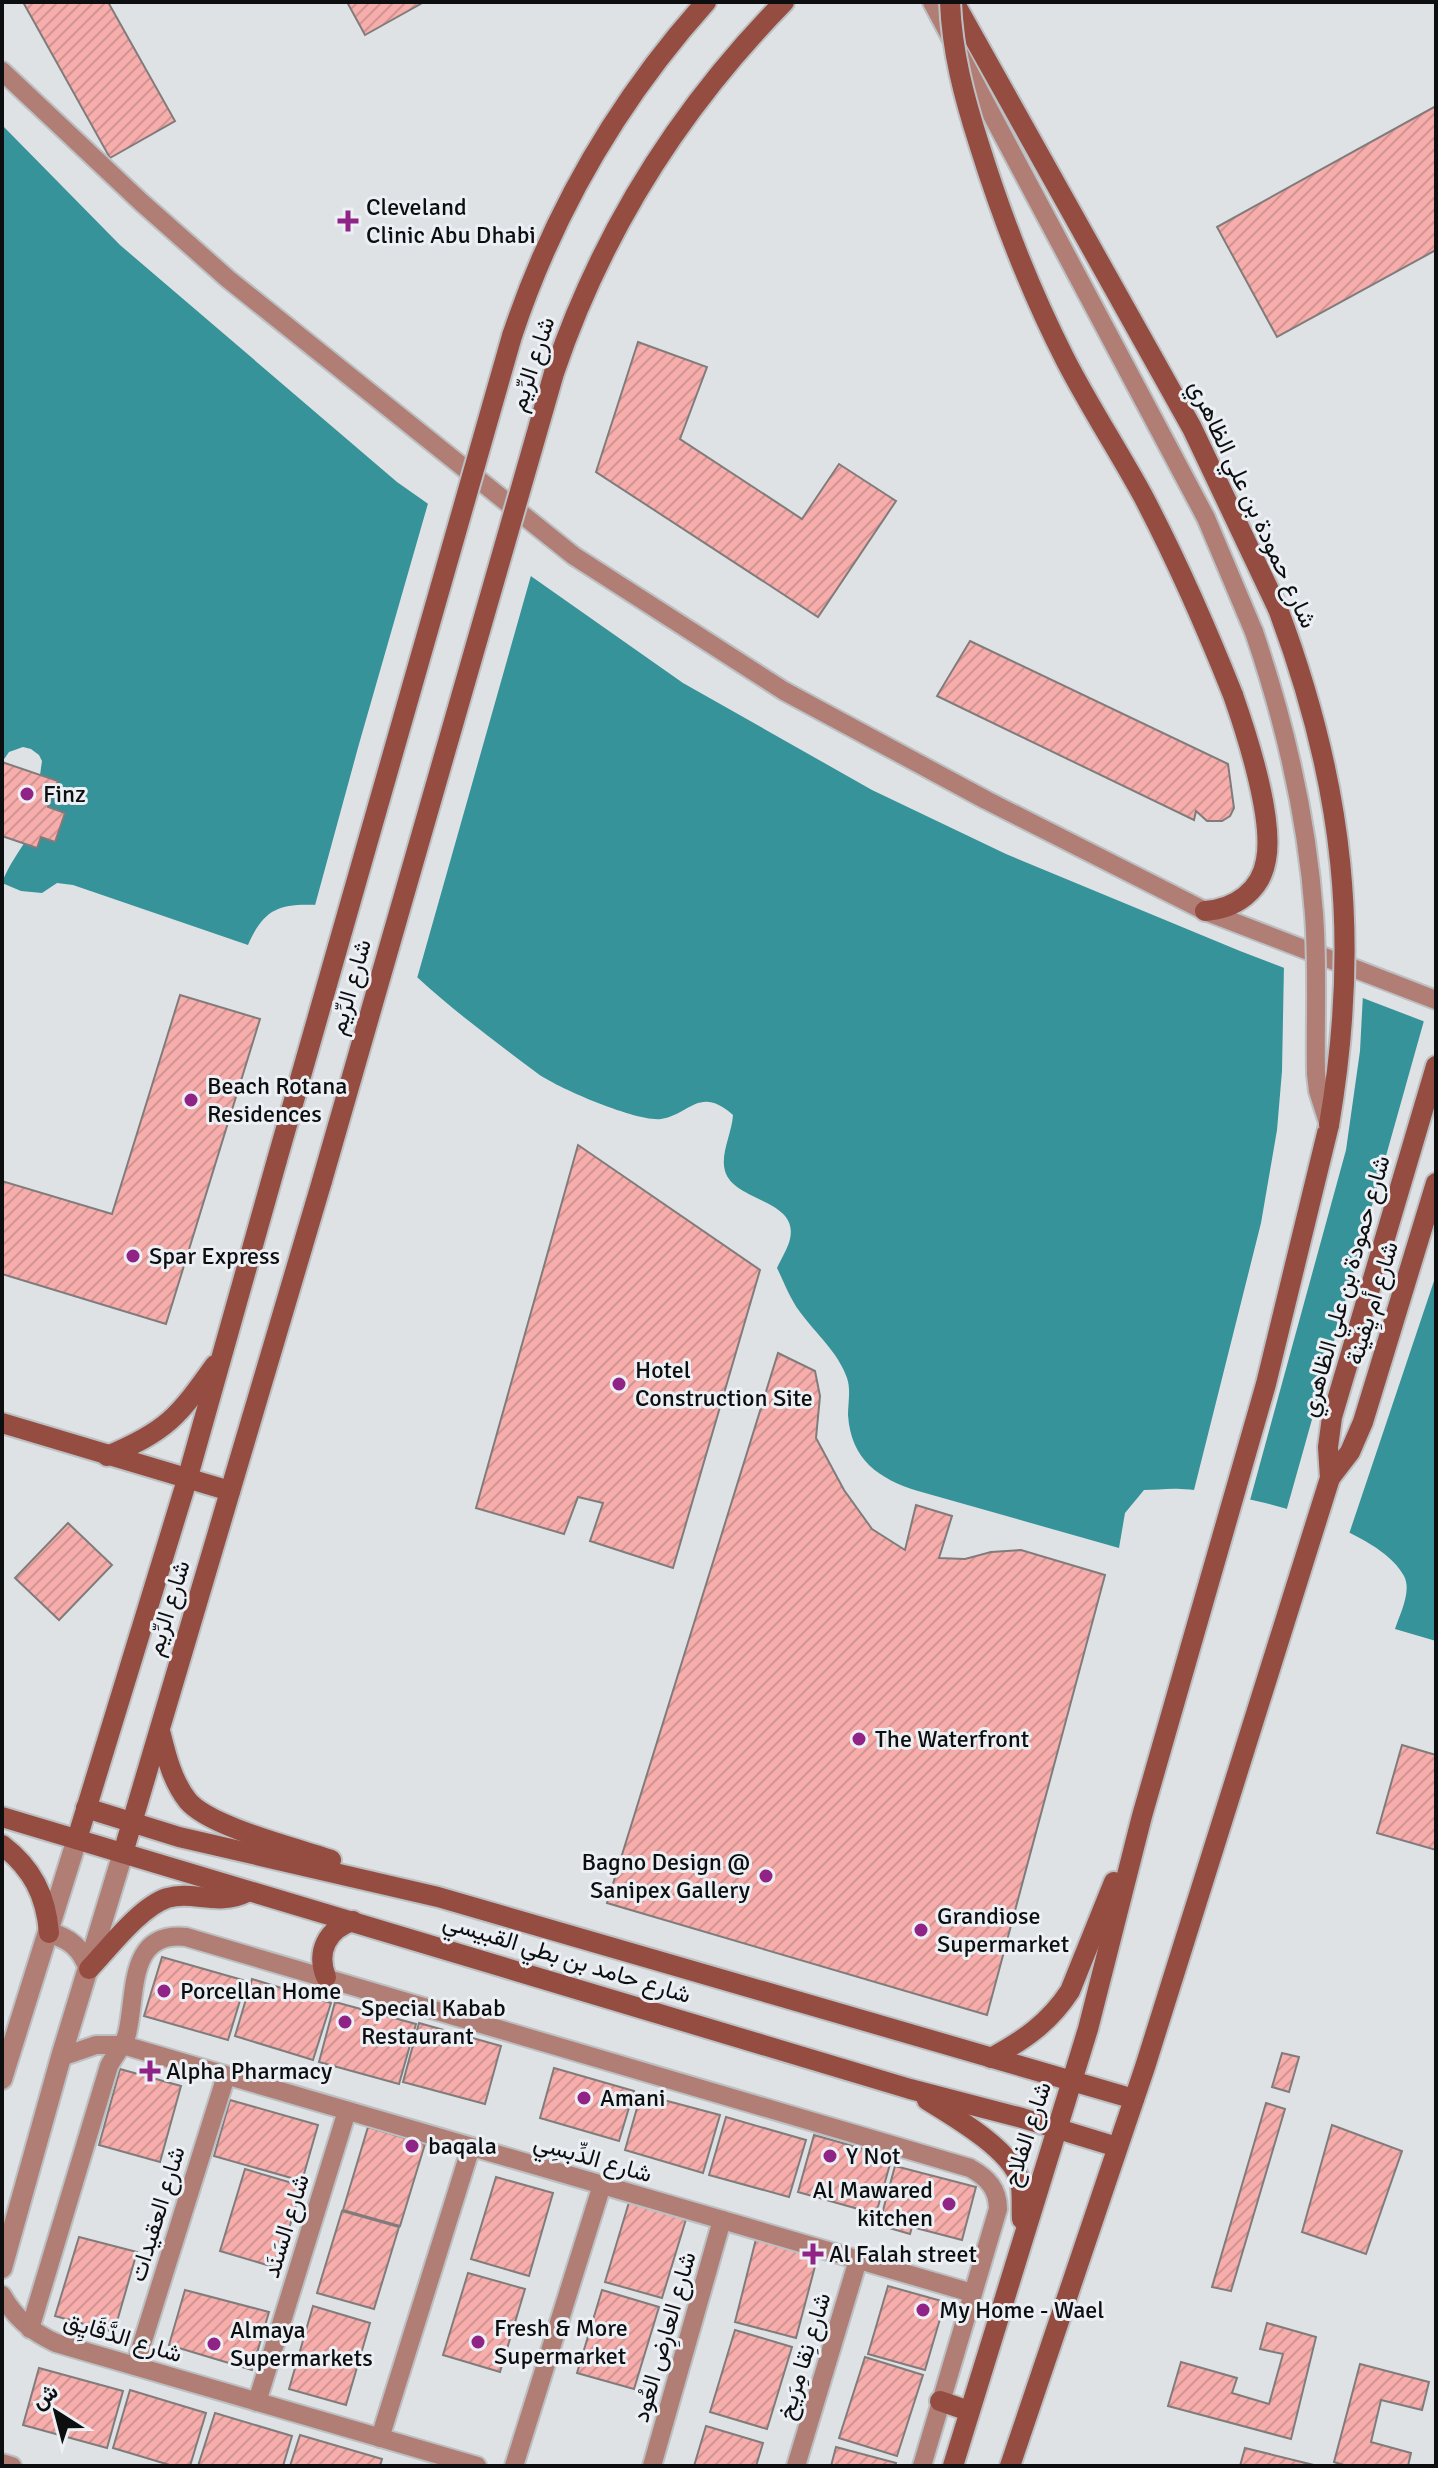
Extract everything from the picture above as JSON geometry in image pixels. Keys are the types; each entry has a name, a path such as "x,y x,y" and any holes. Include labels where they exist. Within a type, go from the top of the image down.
{"main road":[{"name":"شارع الرِّيم","path":"77,1839 225,1352 520,312 560,217 617,116 661,55 706,2"},
{"name":"شارع الرِّيم","path":"123,1853 322,1181 554,373 578,307 626,209 654,162 719,73 784,2"},
{"path":"952,2 955,62 963,95 1023,266 1065,358 1171,551 1233,695 1258,780 1268,848 1263,873 1249,894 1228,907 1205,911"},
{"name":"شارع حمودة بن علي الظاهري","path":"952,2 1192,428 1252,550 1295,653 1325,760 1344,877 1344,1023 1329,1125 1266,1384 1142,1816"},
{"name":"شارع حمودة بن علي الظاهري","path":"1134,2099 1330,1478 1329,1432 1335,1402 1436,1066"},
{"name":"شارع أم يِفينة","path":"1330,1478 1350,1452 1361,1429 1436,1183"},
{"path":"107,1456 149,1437 169,1422 188,1403 225,1352"},
{"path":"2,1423 230,1491"},
{"path":"159,1727 168,1762 189,1802 217,1821 438,1897"},
{"name":"شارع حامد بن بطي القبيسي","path":"86,1808 179,1837 438,1897 1134,2099"},
{"path":"991,2058 1044,2024 1070,1991 1142,1816"},
{"name":"شارع الفلاح","path":"953,2466 1088,2029 1142,1816"},
{"name":"شارع حامد بن بطي القبيسي","path":"2,1817 910,2089 1117,2147"},
{"path":"2,1845 18,1858 38,1885 48,1916 49,1933"},
{"path":"89,1969 147,1910 168,1898 221,1900 247,1892"},
{"path":"326,1977 321,1957 328,1938 343,1924 353,1921"},
{"path":"910,2089 983,2136 1013,2168 1020,2180 1022,2237"},
{"path":"1010,2466 1134,2099"},
{"path":"940,2401 969,2411"}],"street":[{"name":"شارع حمودة بن علي الظاهري","path":"932,2 1206,518 1254,632 1284,730 1304,831 1317,959 1316,1074 1329,1125"},
{"path":"2,71 228,279 574,556 784,691 986,800 1205,911 1436,1000"},
{"name":"شارع الرِّيم","path":"2,2079 77,1839"},
{"name":"شارع الرِّيم","path":"2,2268 61,2057 123,1853"},
{"path":"49,1933 75,1945 89,1969"},
{"path":"30,2329 109,2066 128,2031 140,1963 147,1947 159,1938 172,1935 186,1937 982,2174 998,2195 998,2209 922,2466"},
{"name":"شارع الدِّبسِي","path":"61,2057 96,2045 123,2045 972,2293"},
{"name":"شارع العقيدات","path":"135,2366 226,2076"},
{"name":"شارع السَنَد","path":"257,2402 347,2111"},
{"path":"380,2438 471,2147"},
{"path":"514,2466 602,2185"},
{"name":"شارع العارِض العُود","path":"652,2466 722,2220"},
{"name":"شارع نِقا مِرَيخ","path":"796,2466 858,2260"},
{"name":"شارع الدَّقَايِق","path":"2,2295 30,2329 56,2343 477,2466"},
{"path":"2,2463 12,2466"}],"water":[{"path":"2,125 120,245 397,482 683,683 872,790 1006,854 1240,951 1436,1026 1436,1641 1395,1629 1407,1588 1404,1576 1389,1558 1366,1541 1303,1514 1205,1491 1144,1490 1125,1513 1119,1548 918,1491 880,1474 861,1456 850,1431 848,1382 843,1369 796,1307 777,1268 790,1239 790,1226 785,1216 740,1189 725,1171 724,1158 733,1115 721,1106 703,1102 671,1116 650,1118 598,1103 547,1079 447,1003 410,970 363,920 341,906 294,905 275,910 260,923 248,945 73,885 57,883 42,893 21,891 2,883 31,831 2,780"}],"pier":[{"path":"429,500 532,572 416,982 374,937 341,911 314,909"},
{"path":"23,747 39,755 42,761 40,775 58,781 48,807 55,842 41,837 37,848 2,762 9,752"},
{"path":"1284,964 1363,994 1360,1051 1346,1150 1249,1504 1193,1494 1261,1223 1277,1130 1282,1071"},
{"path":"1425,1017 1436,1021 1436,1275 1348,1537 1286,1512"}],"building":[{"path":"23,2 108,2 175,121 110,158"},
{"path":"347,2 424,2 365,35"},
{"path":"1436,106 1436,250 1277,337 1217,227"},
{"path":"638,342 707,367 680,439 802,519 839,464 896,501 818,617 596,472"},
{"path":"970,641 1228,764 1234,808 1230,816 1222,821 1207,821 1196,811 1194,820 937,696"},
{"name":"Finz","path":"2,762 58,781 48,807 65,813 55,842 41,837 37,848 2,836"},
{"name":"Beach Rotana Residences","path":"180,995 260,1019 166,1324 2,1274 2,1181 112,1214"},
{"name":"Hotel Construction Site","path":"578,1145 760,1270 673,1568 590,1541 603,1503 578,1497 564,1534 476,1508"},
{"name":"The Waterfront","path":"778,1353 815,1371 820,1396 816,1438 844,1490 872,1529 905,1550 916,1505 952,1516 939,1558 965,1559 991,1552 1021,1550 1105,1575 987,2015 607,1903"},
{"path":"68,1523 112,1565 59,1620 15,1578"},
{"path":"1402,1745 1436,1755 1436,1850 1377,1833"},
{"path":"162,1957 246,1981 228,2040 144,2016"},
{"path":"252,1979 331,2003 313,2060 235,2036"},
{"path":"335,2002 416,2024 399,2084 319,2062"},
{"path":"419,2023 501,2046 485,2104 403,2082"},
{"path":"1282,2053 1299,2057 1289,2092 1272,2087"},
{"path":"554,2068 634,2091 619,2141 540,2118"},
{"path":"120,2069 181,2086 160,2162 99,2145"},
{"path":"641,2094 720,2115 703,2173 625,2150"},
{"path":"230,2100 318,2125 302,2181 214,2156"},
{"path":"1266,2103 1285,2109 1231,2291 1212,2287"},
{"path":"726,2117 806,2140 789,2197 709,2175"},
{"path":"1332,2125 1402,2151 1366,2254 1302,2232"},
{"path":"368,2127 425,2144 400,2226 343,2210"},
{"path":"814,2135 892,2157 876,2214 798,2192"},
{"path":"895,2166 976,2187 962,2240 912,2227 910,2234 879,2225"},
{"path":"245,2169 302,2186 277,2268 220,2251"},
{"path":"496,2177 553,2193 529,2276 471,2259"},
{"path":"630,2199 687,2216 662,2298 605,2282"},
{"path":"342,2211 399,2227 374,2309 317,2293"},
{"path":"79,2237 137,2252 114,2332 55,2316"},
{"path":"756,2239 818,2255 796,2338 735,2322"},
{"path":"468,2273 525,2289 500,2372 443,2355"},
{"path":"888,2286 945,2302 925,2370 868,2354"},
{"path":"185,2290 269,2312 252,2370 169,2345"},
{"path":"602,2290 659,2307 634,2389 577,2373"},
{"path":"313,2306 370,2323 346,2405 289,2389"},
{"path":"1267,2323 1316,2337 1291,2439 1168,2406 1181,2362 1237,2378 1232,2393 1269,2404 1283,2354 1260,2349"},
{"path":"735,2330 792,2347 767,2429 710,2412"},
{"path":"865,2357 923,2375 897,2456 839,2438"},
{"path":"1360,2364 1429,2382 1422,2410 1381,2400 1371,2442 1411,2453 1408,2466 1347,2466 1334,2462"},
{"path":"39,2368 123,2391 107,2448 23,2425"},
{"path":"130,2390 206,2413 190,2466 173,2466 113,2448"},
{"path":"215,2413 292,2436 283,2466 198,2466"},
{"path":"706,2426 763,2443 756,2466 694,2466"},
{"path":"300,2435 382,2459 380,2466 290,2466"},
{"path":"836,2447 896,2463 895,2466 831,2466"},
{"path":"1245,2448 1314,2465 1240,2466"}],"place":[{"name":"Cleveland Clinic Abu Dhabi","path":"348,221"},
{"name":"Finz","path":"27,794"},
{"name":"Beach Rotana Residences","path":"191,1100"},
{"name":"Spar Express","path":"133,1256"},
{"name":"Hotel Construction Site","path":"619,1384"},
{"name":"The Waterfront","path":"859,1739"},
{"name":"Bagno Design @ Sanipex Gallery","path":"766,1876"},
{"name":"Grandiose Supermarket","path":"921,1930"},
{"name":"Porcellan Home","path":"164,1991"},
{"name":"Special Kabab Restaurant","path":"345,2022"},
{"name":"Alpha Pharmacy","path":"150,2071"},
{"name":"Amani","path":"584,2098"},
{"name":"baqala","path":"412,2146"},
{"name":"Y Not","path":"830,2156"},
{"name":"Al Mawared kitchen","path":"949,2204"},
{"name":"Al Falah street","path":"813,2254"},
{"name":"My Home - Wael","path":"923,2310"},
{"name":"Fresh & More Supermarket","path":"478,2342"},
{"name":"Almaya Supermarkets","path":"214,2344"}]}
